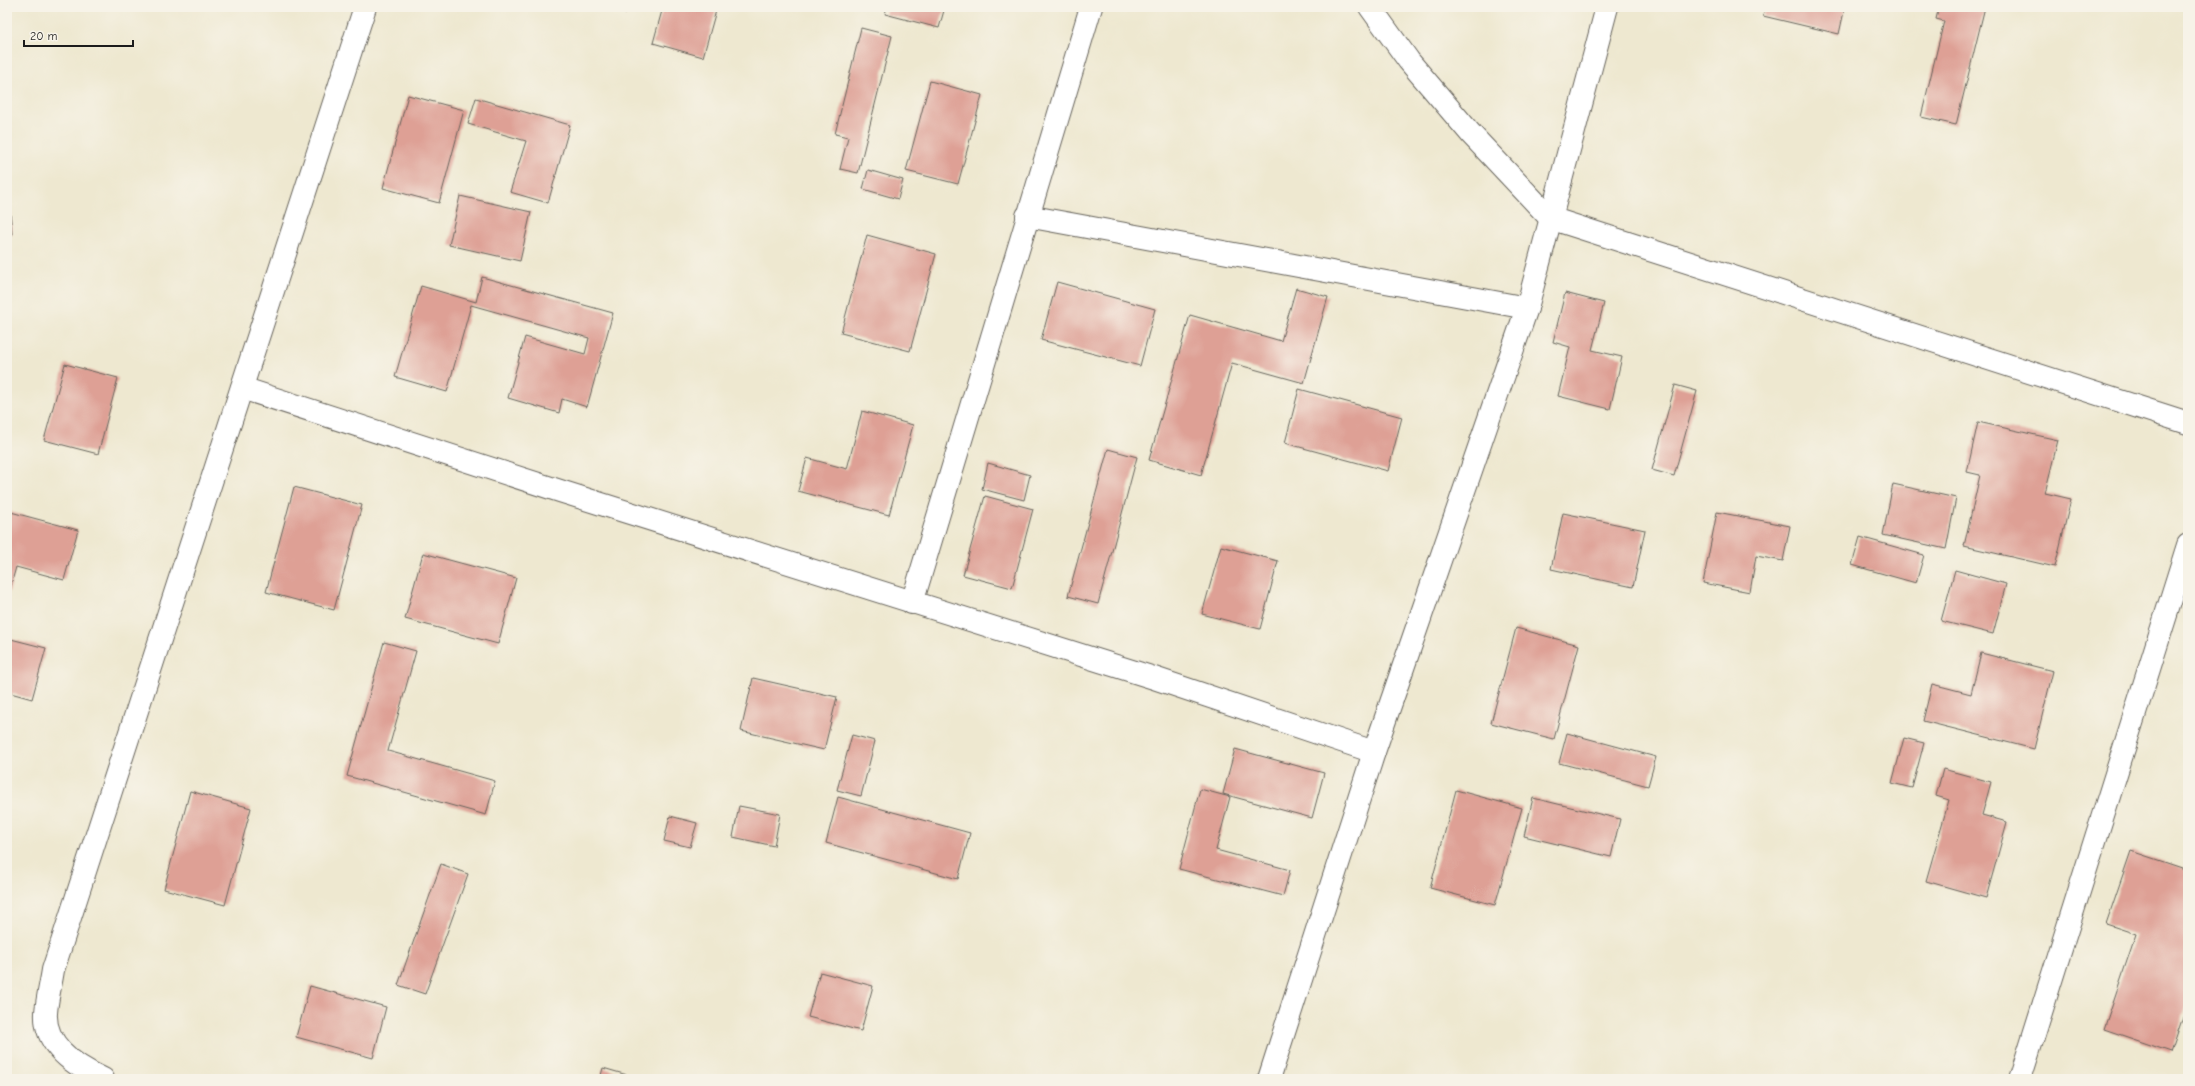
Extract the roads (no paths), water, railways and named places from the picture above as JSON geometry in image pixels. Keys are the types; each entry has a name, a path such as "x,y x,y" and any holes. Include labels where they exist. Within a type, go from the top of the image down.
{"street":[{"path":"104,1079 87,1071 65,1055 49,1034 46,1014 53,970 365,7"},
{"path":"912,603 1091,7"},
{"path":"1370,7 1418,72 1471,134 1550,218 2188,423"},
{"path":"1269,1079 1374,752 1527,308 1607,7"},
{"path":"1027,216 1527,308"},
{"path":"242,388 912,603 1154,678 1374,752"},
{"path":"2020,1079 2188,545"}]}
